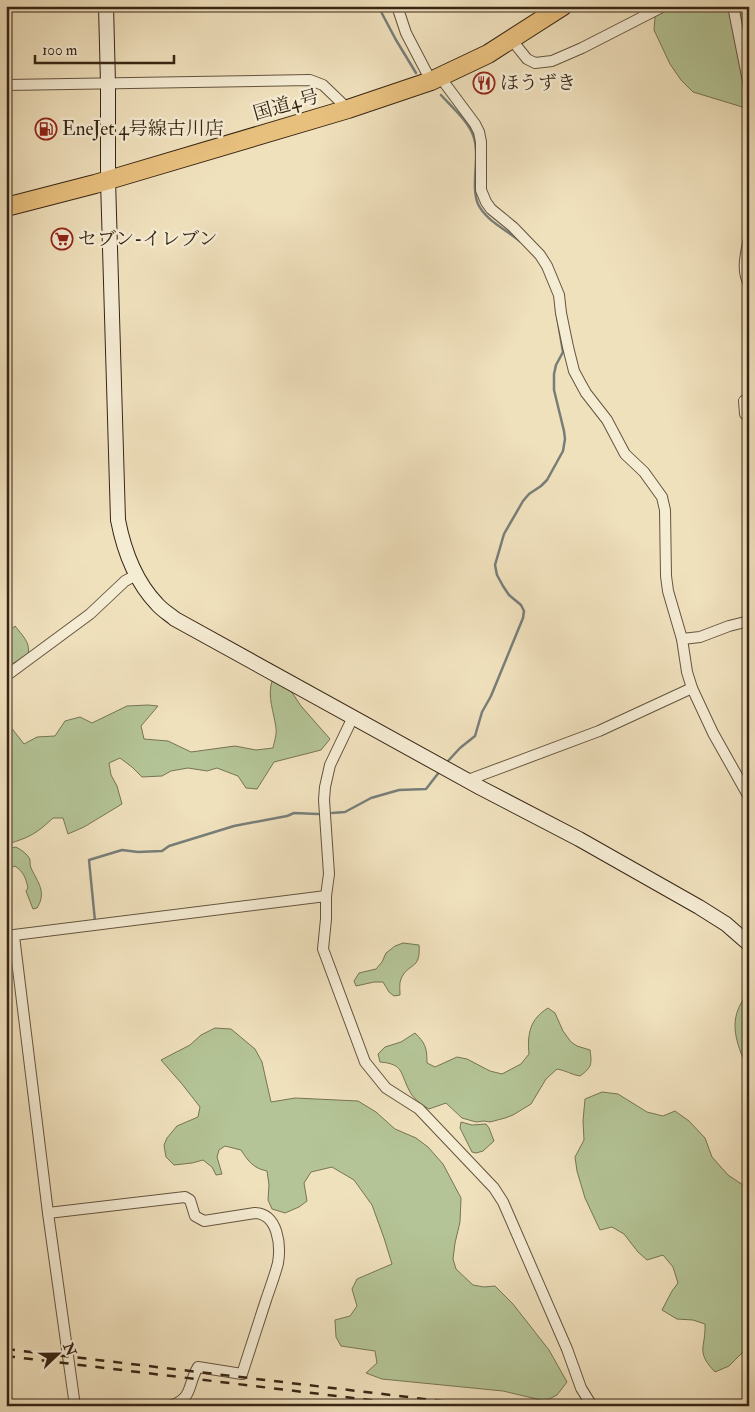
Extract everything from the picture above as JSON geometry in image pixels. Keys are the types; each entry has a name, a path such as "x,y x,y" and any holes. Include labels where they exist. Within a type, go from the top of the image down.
{"highway":[{"name":"国道4号","path":"6,208 348,109 437,79 488,54 563,6"}],"street":[{"path":"106,6 108,180 118,520 121,538 128,558 143,586 157,605 175,619 579,839 699,907 726,924 749,944"},
{"path":"398,6 406,32 437,79 446,85 479,132 481,142 481,190 486,202 540,255 547,266 559,295 561,313 574,371 586,393 607,420 625,454 644,472 662,497 665,510 668,591 682,639 687,672 712,733 749,797"},
{"path":"511,39 527,59 535,63 552,61 582,48 664,6"},
{"path":"733,6 749,86"},
{"path":"738,29 749,31"},
{"path":"6,85 310,80 322,85 348,109"},
{"path":"749,238 744,260 745,278 749,284"},
{"path":"745,414 744,401 749,400"},
{"path":"6,676 90,614 125,581 136,575"},
{"path":"682,639 700,637 749,621"},
{"path":"468,780 599,731 692,688"},
{"path":"353,717 330,765 325,787 324,800 329,874 323,949 365,1062 386,1088 419,1109 494,1188 503,1202 563,1340 581,1388 592,1406"},
{"path":"75,1406 10,936 326,896"},
{"path":"48,1213 185,1197 190,1200 195,1216 204,1221 255,1212 262,1213 274,1225 278,1236 278,1262 242,1374 198,1367 194,1372 188,1394 170,1406"}],"green space":[{"path":"656,6 749,6 749,109 693,92 681,80 670,64 654,30"},
{"path":"15,626 23,636 29,650 28,654 6,668 6,634"},
{"path":"272,681 291,691 301,706 330,739 321,750 274,762 257,789 246,788 238,776 217,768 207,771 188,768 171,771 162,776 142,777 120,758 109,763 111,775 117,786 122,804 84,827 68,834 63,818 53,818 32,834 8,844 6,837 6,721 24,744 37,737 55,736 65,721 80,717 92,723 127,706 158,706 141,726 144,739 168,741 191,752 235,746 256,750 273,748 276,731 271,699"},
{"path":"16,847 29,858 31,868 39,883 41,897 37,908 33,909 26,891 28,888 21,871 15,866 6,870 6,849"},
{"path":"403,943 419,945 419,953 416,963 407,970 401,979 400,995 394,996 383,982 356,986 354,981 359,973 376,969 386,953"},
{"path":"749,992 749,1067 741,1053 736,1036 735,1021 739,1007"},
{"path":"548,1008 555,1013 563,1031 571,1042 590,1050 590,1065 580,1076 557,1069 546,1079 531,1104 505,1118 490,1122 476,1122 462,1118 446,1103 429,1109 413,1096 397,1067 380,1062 378,1054 385,1047 401,1042 415,1033 425,1046 427,1063 435,1067 457,1057 467,1059 490,1071 502,1074 521,1064 529,1054 529,1034 531,1028 537,1017"},
{"path":"215,1028 231,1029 255,1049 262,1062 271,1102 295,1098 358,1101 376,1112 395,1129 416,1138 428,1147 443,1164 461,1198 460,1222 453,1259 456,1269 473,1285 495,1286 513,1304 549,1350 567,1382 557,1395 545,1401 503,1391 382,1379 366,1373 377,1363 375,1351 341,1346 336,1337 335,1320 350,1316 357,1306 352,1289 357,1279 392,1264 372,1205 354,1180 332,1167 311,1172 304,1183 307,1201 285,1213 272,1209 268,1200 269,1185 267,1171 252,1164 241,1150 225,1146 219,1150 217,1157 222,1174 216,1175 212,1167 203,1160 174,1165 166,1157 164,1145 167,1138 177,1126 198,1117 200,1107 161,1060 190,1045 201,1035"},
{"path":"602,1092 618,1094 647,1112 663,1116 675,1111 689,1121 705,1138 712,1157 728,1175 743,1185 749,1205 749,1346 729,1366 715,1372 705,1359 703,1349 705,1324 693,1320 677,1319 662,1310 678,1283 673,1267 663,1255 647,1260 624,1234 612,1227 600,1230 585,1198 575,1157 584,1140 585,1099"},
{"path":"461,1122 472,1125 486,1124 494,1141 483,1151 472,1152 460,1128"}],"waterway":[{"path":"378,6 416,73"},
{"path":"441,95 463,119 473,135 476,152 475,188 478,204 491,220 521,242"},
{"path":"448,761 475,736 482,712 491,696 523,618 524,611 521,605 509,595 497,575 495,565 504,534 523,501 547,480 563,451 564,431 554,390 556,365 563,352 556,310"},
{"path":"332,813 345,812 371,798 399,790 426,789 440,771"},
{"path":"95,921 89,860 122,850 138,852 162,851 169,846 234,826 294,813 318,814"}],"railway":[{"path":"6,1349 483,1406"},
{"path":"6,1356 419,1406"}],"place":[{"name":"ほうずき","path":"484,83"},
{"name":"EneJet 4号線古川店","path":"46,129"},
{"name":"セブン-イレブン","path":"62,239"}]}
